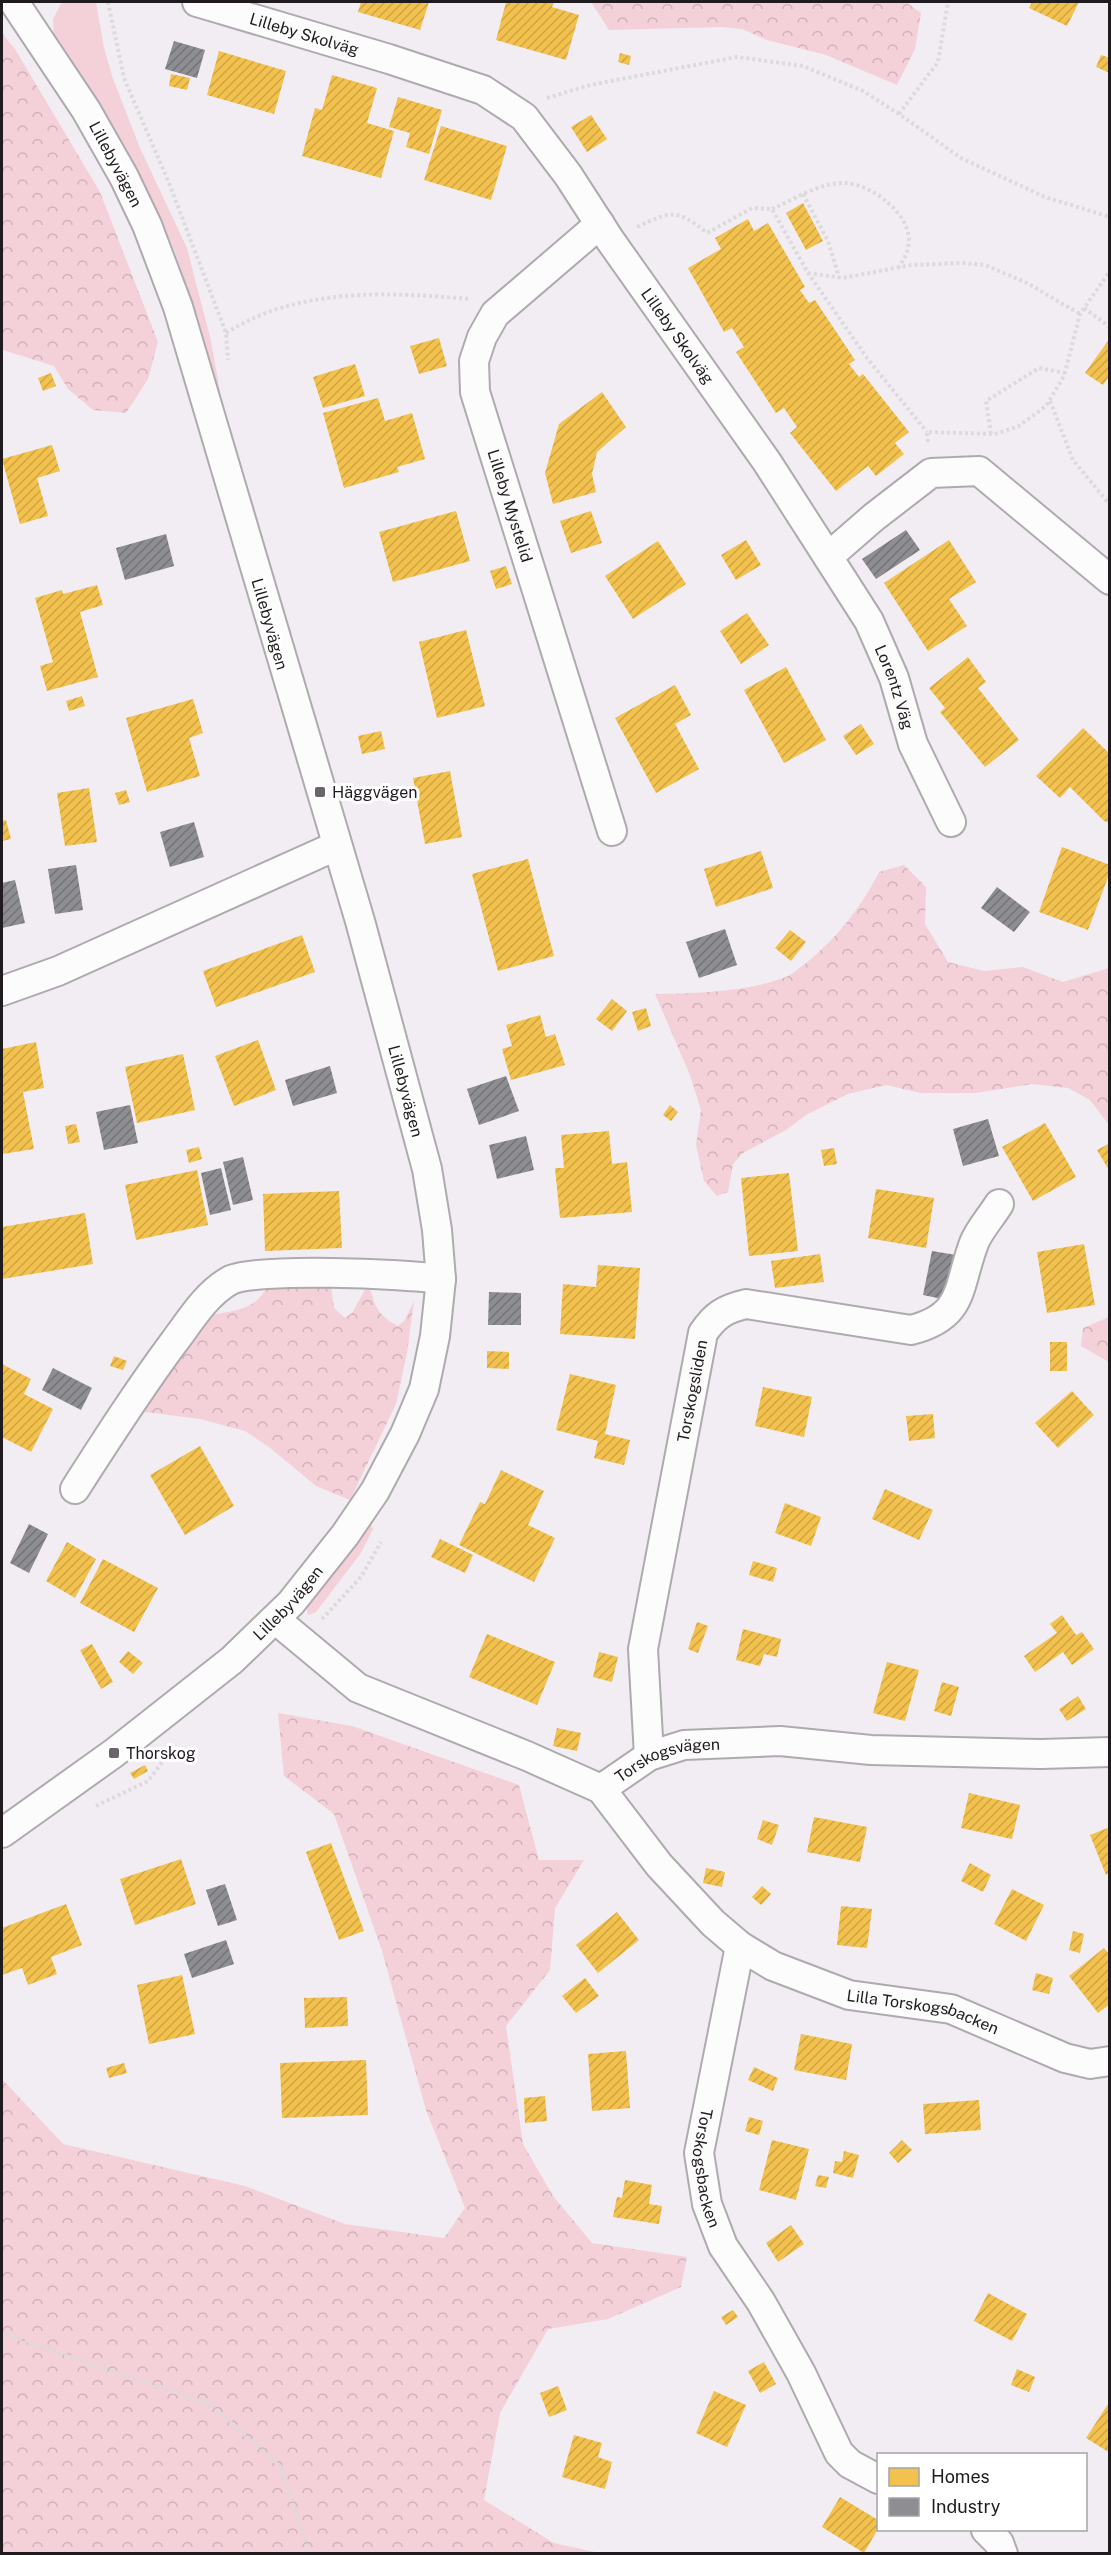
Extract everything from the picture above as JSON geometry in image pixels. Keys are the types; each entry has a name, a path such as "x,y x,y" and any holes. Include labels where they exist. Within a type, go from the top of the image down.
{"street":[{"name":"Lilleby Skolväg","path":"197,2 389,58 472,86 483,90 524,117 568,175 605,232 767,462 828,557"},
{"name":"Lillebyvägen","path":"2,1833 114,1753 232,1660 291,1603 345,1535 375,1491 405,1434 424,1389 435,1336 441,1279 437,1230 427,1169 360,921 188,340 151,235 124,177 21,4"},
{"name":"Lilleby Mystelid","path":"605,232 507,302 495,314 482,337 474,361 475,392 612,831"},
{"path":"828,557 874,517 931,473 980,471 1110,579"},
{"name":"Lorentz Väg","path":"828,557 869,621 894,678 913,744 951,822"},
{"path":"2,991 58,971 336,846"},
{"name":"Torskogsliden","path":"649,1756 644,1649 703,1333 724,1309 746,1304 911,1330 925,1326 942,1318 954,1307 975,1240 999,1204"},
{"path":"75,1489 152,1371 201,1306 230,1280 262,1274 413,1275 441,1279"},
{"name":"Torskogsvägen","path":"275,1619 358,1689 527,1756 601,1789 649,1756 684,1745 780,1741 871,1750 1041,1754 1110,1752"},
{"path":"601,1789 659,1866 713,1923 740,1946"},
{"name":"Lilla Torskogsbacken","path":"740,1946 773,1966 849,1995 951,2010 1065,2058 1090,2064 1110,2061"},
{"name":"Torskogsbacken","path":"740,1946 699,2153 707,2204 723,2246 761,2302 839,2453 850,2464 877,2478"},
{"path":"988,2531 999,2543 1003,2553"}],"path":[{"path":"108,2 124,78 169,183 226,333 229,370"},
{"path":"899,114 938,62 948,2"},
{"path":"512,109 590,85 737,57 802,66 862,91 972,163 1045,198 1110,217"},
{"path":"605,232 666,213 687,217 707,233 752,208 772,209 822,186 845,183 863,187 878,196 900,217 909,240 907,254 898,268"},
{"path":"803,195 828,241 839,277"},
{"path":"772,209 808,273 867,358 927,432 931,473"},
{"path":"808,273 839,277 858,276 898,268 962,263 985,265 1027,283 1080,314"},
{"path":"927,432 991,434 1019,426 1046,406 1065,373 1080,314 1110,271"},
{"path":"226,333 244,322 279,307 338,295 444,297 507,302"},
{"path":"1084,308 1110,327"},
{"path":"991,434 986,401 1039,368 1065,373"},
{"path":"1050,400 1073,460 1110,506"},
{"path":"302,1641 361,1577 383,1537"},
{"path":"88,1810 148,1781 180,1740"},
{"path":"2,2333 211,2405 281,2467 310,2553"}],"green space":[{"path":"62,2 96,2 104,48 112,76 140,148 187,248 211,341 223,408 186,285 159,214 123,146 54,38 53,19"},
{"path":"591,2 906,2 921,13 915,49 897,85 826,55 767,40 742,29 722,27 609,30"},
{"path":"2,33 15,49 100,192 158,342 148,379 126,413 93,410 68,389 54,366 2,351"},
{"path":"904,865 926,887 925,924 948,962 984,971 1023,967 1063,982 1109,968 1109,1125 1090,1100 1068,1088 1032,1084 976,1093 921,1093 886,1085 848,1094 806,1115 786,1130 743,1153 733,1164 728,1192 717,1196 704,1181 696,1145 701,1110 690,1075 655,994 739,989 789,976 817,954 838,933 856,910 879,872"},
{"path":"268,1286 331,1286 334,1308 345,1318 352,1313 367,1286 379,1311 398,1326 404,1321 414,1301 407,1353 396,1404 350,1500 316,1486 269,1447 245,1431 200,1419 137,1411 203,1317 248,1306 262,1295"},
{"path":"1109,1317 1109,1362 1081,1346 1083,1328"},
{"path":"371,1525 373,1529 361,1553 316,1612 308,1615 306,1606"},
{"path":"278,1713 352,1726 519,1785 539,1860 584,1860 555,1908 550,1970 506,2026 523,2144 553,2196 592,2243 687,2257 681,2287 608,2319 548,2329 500,2413 484,2500 554,2543 599,2553 2,2553 2,2079 63,2144 245,2186 345,2224 444,2238 465,2208 426,2110 382,1951 334,1814 284,1776"}],"building: Homes":[{"path":"361,2 429,2 420,30 358,12"},
{"path":"506,2 554,2 552,7 579,15 566,60 496,40"},
{"path":"1032,2 1079,2 1067,26 1029,8"},
{"path":"219,51 286,71 274,114 207,95"},
{"path":"620,53 631,56 629,65 618,62"},
{"path":"1101,55 1110,58 1110,73 1096,67"},
{"path":"171,74 190,78 187,90 169,86"},
{"path":"332,75 377,88 367,123 394,131 381,178 302,156 315,108 322,110"},
{"path":"398,97 442,110 429,154 406,147 410,133 389,127"},
{"path":"591,115 607,139 587,152 571,127"},
{"path":"441,126 507,146 491,200 424,180"},
{"path":"803,203 823,241 806,250 786,213"},
{"path":"748,219 754,231 768,223 805,287 800,290 809,303 815,300 855,360 849,364 859,377 863,374 909,432 895,443 904,454 876,476 868,466 836,491 790,433 797,427 784,408 776,413 736,352 744,347 732,328 724,332 688,268 721,249 715,238"},
{"path":"439,338 447,366 419,374 410,346"},
{"path":"1110,338 1110,375 1103,385 1085,373"},
{"path":"355,364 365,396 323,408 313,377"},
{"path":"51,373 56,386 43,391 38,378"},
{"path":"602,392 626,427 597,452 592,474 596,492 553,504 545,473 559,424"},
{"path":"378,398 385,421 412,413 425,459 397,467 399,472 344,488 323,413"},
{"path":"52,445 60,471 37,478 48,516 20,524 2,459"},
{"path":"456,511 470,561 393,582 379,532"},
{"path":"591,511 602,543 571,553 560,521"},
{"path":"746,540 761,565 736,580 721,555"},
{"path":"949,540 976,582 949,599 967,626 928,651 884,583"},
{"path":"658,541 686,584 633,619 605,576"},
{"path":"506,566 512,584 496,589 490,571"},
{"path":"97,585 103,605 80,612 98,677 47,691 40,666 53,662 35,598 62,590 63,594"},
{"path":"747,613 769,645 741,664 720,631"},
{"path":"466,630 485,706 437,718 419,642"},
{"path":"968,657 986,682 978,688 1019,740 985,767 940,712 945,708 929,688"},
{"path":"786,667 826,740 784,763 744,690"},
{"path":"675,685 691,715 675,724 699,769 656,793 615,718"},
{"path":"82,696 85,706 69,711 66,701"},
{"path":"193,699 203,733 189,738 200,776 147,792 126,718"},
{"path":"861,724 874,744 856,755 843,736"},
{"path":"1083,728 1110,754 1110,823 1104,821 1070,787 1060,798 1036,776"},
{"path":"381,731 385,749 362,754 358,736"},
{"path":"450,771 462,837 425,844 413,778"},
{"path":"89,788 97,842 65,846 57,793"},
{"path":"126,790 130,802 119,805 115,793"},
{"path":"6,820 11,839 2,841 2,821"},
{"path":"1062,847 1110,865 1110,872 1088,930 1039,912"},
{"path":"761,851 773,888 716,907 704,869"},
{"path":"528,859 554,956 498,971 472,874"},
{"path":"790,930 806,942 791,961 775,948"},
{"path":"302,935 315,972 216,1007 203,971"},
{"path":"612,999 627,1011 612,1031 596,1019"},
{"path":"646,1008 651,1026 638,1031 632,1012"},
{"path":"540,1015 546,1037 555,1034 565,1065 511,1080 502,1049 512,1046 506,1025"},
{"path":"258,1040 276,1090 234,1106 215,1056"},
{"path":"36,1042 44,1088 23,1092 34,1149 2,1154 2,1049"},
{"path":"183,1054 195,1110 137,1123 125,1067"},
{"path":"670,1105 678,1112 671,1121 663,1115"},
{"path":"1045,1123 1076,1177 1033,1201 1002,1147"},
{"path":"76,1124 80,1142 68,1144 65,1126"},
{"path":"609,1131 612,1164 627,1162 632,1212 560,1218 555,1168 564,1168 561,1135"},
{"path":"1110,1143 1110,1172 1097,1150"},
{"path":"199,1147 202,1159 189,1163 186,1150"},
{"path":"834,1148 837,1164 824,1166 821,1150"},
{"path":"197,1170 208,1225 136,1240 125,1185"},
{"path":"789,1173 798,1251 749,1256 741,1178"},
{"path":"876,1189 934,1198 926,1248 868,1238"},
{"path":"339,1191 342,1248 265,1251 263,1194"},
{"path":"85,1213 93,1264 2,1279 2,1227"},
{"path":"1084,1244 1095,1305 1047,1313 1037,1252"},
{"path":"820,1254 824,1282 775,1288 771,1261"},
{"path":"598,1265 640,1268 635,1339 560,1334 563,1284 596,1287"},
{"path":"1050,1342 1067,1342 1067,1371 1050,1371"},
{"path":"487,1351 509,1352 509,1369 487,1368"},
{"path":"114,1356 127,1361 123,1370 110,1366"},
{"path":"2,1364 31,1379 24,1394 53,1409 31,1452 2,1437"},
{"path":"570,1374 616,1385 605,1434 630,1440 624,1465 594,1458 598,1441 556,1430"},
{"path":"763,1387 812,1397 804,1437 755,1426"},
{"path":"1072,1391 1094,1415 1058,1448 1035,1423"},
{"path":"933,1414 935,1438 909,1441 906,1416"},
{"path":"200,1446 234,1506 185,1535 150,1475"},
{"path":"501,1470 544,1491 528,1525 555,1538 534,1582 459,1545 480,1502 485,1504"},
{"path":"885,1489 933,1510 919,1540 872,1519"},
{"path":"785,1503 821,1517 811,1546 775,1533"},
{"path":"440,1539 473,1555 465,1573 431,1557"},
{"path":"67,1542 96,1559 75,1598 46,1581"},
{"path":"103,1559 158,1588 134,1632 80,1603"},
{"path":"753,1561 777,1568 773,1582 749,1575"},
{"path":"1062,1615 1076,1635 1082,1632 1094,1649 1072,1665 1063,1652 1035,1672 1024,1656 1057,1633 1050,1624"},
{"path":"697,1622 708,1626 698,1653 688,1649"},
{"path":"743,1629 781,1639 777,1657 764,1654 760,1666 736,1660"},
{"path":"487,1634 555,1662 537,1705 469,1677"},
{"path":"92,1644 113,1682 101,1689 80,1650"},
{"path":"128,1651 143,1663 133,1674 119,1662"},
{"path":"599,1652 618,1657 612,1682 593,1677"},
{"path":"887,1662 919,1670 905,1721 873,1713"},
{"path":"942,1682 959,1687 951,1716 934,1711"},
{"path":"1078,1696 1086,1709 1067,1721 1059,1709"},
{"path":"557,1728 581,1733 577,1751 553,1746"},
{"path":"145,1765 148,1771 134,1779 130,1773"},
{"path":"969,1793 1020,1805 1012,1839 961,1828"},
{"path":"814,1817 867,1827 860,1862 807,1852"},
{"path":"763,1820 779,1825 772,1845 757,1839"},
{"path":"1110,1827 1110,1873 1106,1875 1090,1835"},
{"path":"331,1843 364,1931 339,1940 306,1852"},
{"path":"181,1859 196,1904 135,1925 120,1879"},
{"path":"970,1863 991,1875 983,1892 961,1881"},
{"path":"706,1868 725,1872 722,1887 703,1883"},
{"path":"762,1886 771,1894 761,1905 752,1897"},
{"path":"1012,1889 1044,1905 1026,1941 994,1924"},
{"path":"66,1904 82,1945 51,1957 57,1974 28,1985 22,1968 2,1975 2,1928"},
{"path":"841,1906 872,1909 867,1948 837,1945"},
{"path":"617,1912 639,1940 598,1973 576,1945"},
{"path":"1073,1931 1084,1934 1080,1953 1069,1950"},
{"path":"1104,1948 1110,1955 1110,2004 1098,2013 1069,1976"},
{"path":"1036,1973 1053,1978 1049,1994 1032,1990"},
{"path":"182,1975 195,2034 149,2044 137,1985"},
{"path":"585,1978 599,1996 576,2013 562,1996"},
{"path":"347,1997 348,2026 305,2028 304,1998"},
{"path":"801,2034 852,2044 846,2080 794,2070"},
{"path":"626,2051 630,2108 592,2111 588,2054"},
{"path":"366,2060 368,2115 282,2118 280,2063"},
{"path":"124,2063 127,2073 109,2078 106,2068"},
{"path":"754,2067 778,2078 773,2091 748,2080"},
{"path":"545,2096 547,2121 525,2123 524,2098"},
{"path":"979,2100 981,2130 925,2134 923,2104"},
{"path":"749,2117 763,2121 759,2135 745,2131"},
{"path":"772,2140 809,2149 796,2200 759,2190"},
{"path":"902,2140 912,2150 898,2163 889,2153"},
{"path":"844,2151 859,2155 853,2178 833,2173 835,2161 842,2162"},
{"path":"818,2175 829,2177 826,2188 815,2186"},
{"path":"625,2180 652,2185 649,2204 662,2206 659,2224 613,2217 617,2197 622,2198"},
{"path":"791,2225 804,2244 778,2262 766,2243"},
{"path":"988,2293 1027,2314 1012,2341 974,2321"},
{"path":"733,2310 738,2317 726,2325 721,2317"},
{"path":"764,2362 776,2384 760,2393 748,2371"},
{"path":"1017,2369 1035,2377 1029,2392 1011,2385"},
{"path":"558,2386 567,2410 549,2417 540,2393"},
{"path":"714,2391 746,2405 727,2447 696,2433"},
{"path":"1110,2401 1110,2453 1086,2438"},
{"path":"574,2435 602,2443 598,2457 612,2462 605,2489 562,2477"},
{"path":"840,2497 877,2519 877,2531 864,2553 822,2527"}],"building: Industry":[{"path":"174,41 205,50 197,78 165,69"},
{"path":"906,530 920,550 876,579 862,559"},
{"path":"166,534 174,566 125,580 116,548"},
{"path":"194,822 204,857 170,867 160,832"},
{"path":"76,865 83,910 55,914 48,869"},
{"path":"15,880 25,923 2,928 2,883"},
{"path":"997,887 1030,912 1014,932 981,908"},
{"path":"725,929 737,965 699,978 686,942"},
{"path":"330,1066 337,1093 293,1106 285,1080"},
{"path":"506,1076 519,1111 479,1125 467,1089"},
{"path":"130,1105 138,1143 104,1150 96,1112"},
{"path":"988,1119 999,1156 963,1166 953,1129"},
{"path":"526,1136 534,1170 497,1179 489,1145"},
{"path":"243,1157 253,1200 233,1205 223,1162"},
{"path":"221,1168 231,1210 210,1215 201,1173"},
{"path":"932,1251 956,1255 947,1300 923,1295"},
{"path":"489,1292 521,1293 521,1325 488,1325"},
{"path":"53,1368 92,1388 81,1410 42,1390"},
{"path":"29,1524 48,1534 29,1573 10,1563"},
{"path":"225,1884 237,1920 218,1926 206,1890"},
{"path":"226,1940 234,1964 192,1978 184,1954"}],"place":[{"name":"Häggvägen","path":"320,792"},
{"name":"Thorskog","path":"114,1753"}]}
